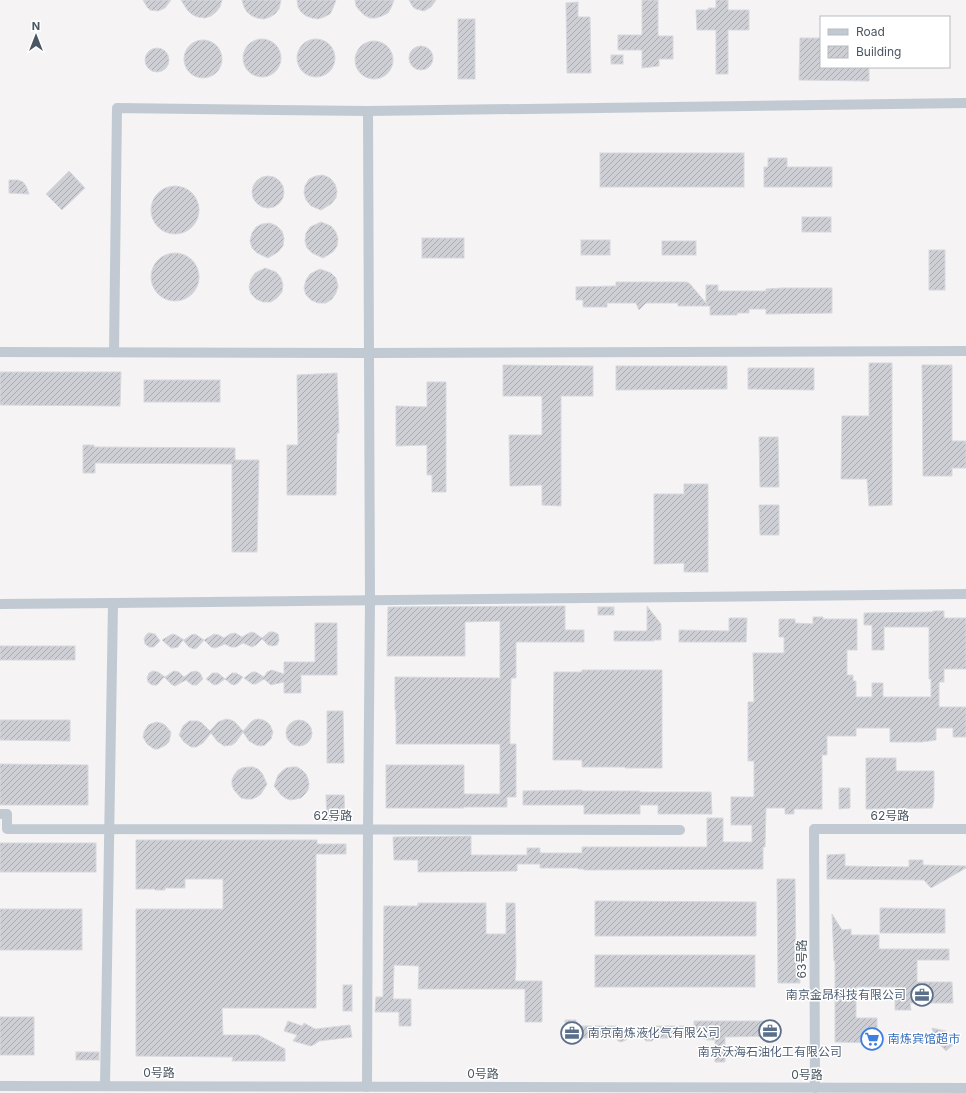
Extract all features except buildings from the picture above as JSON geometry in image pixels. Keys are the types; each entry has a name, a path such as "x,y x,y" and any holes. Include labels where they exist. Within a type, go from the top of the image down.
{"street":[{"path":"114,352 117,108 368,111 966,103"},
{"path":"367,1087 370,601 368,111"},
{"path":"0,352 369,353 966,350"},
{"path":"0,604 966,594"},
{"path":"105,1086 113,603"},
{"name":"62号路","path":"0,814 7,814 7,829 680,830"},
{"name":"62号路","path":"814,829 966,829"},
{"name":"63号路","path":"814,829 815,1088"},
{"name":"0号路","path":"0,1086 966,1088"}],"place":[{"name":"南京金昂科技有限公司","path":"922,995"},
{"name":"南京沃海石油化工有限公司","path":"770,1031"},
{"name":"南京南炼液化气有限公司","path":"572,1033"},
{"name":"南炼宾馆超市","path":"872,1039"}]}
